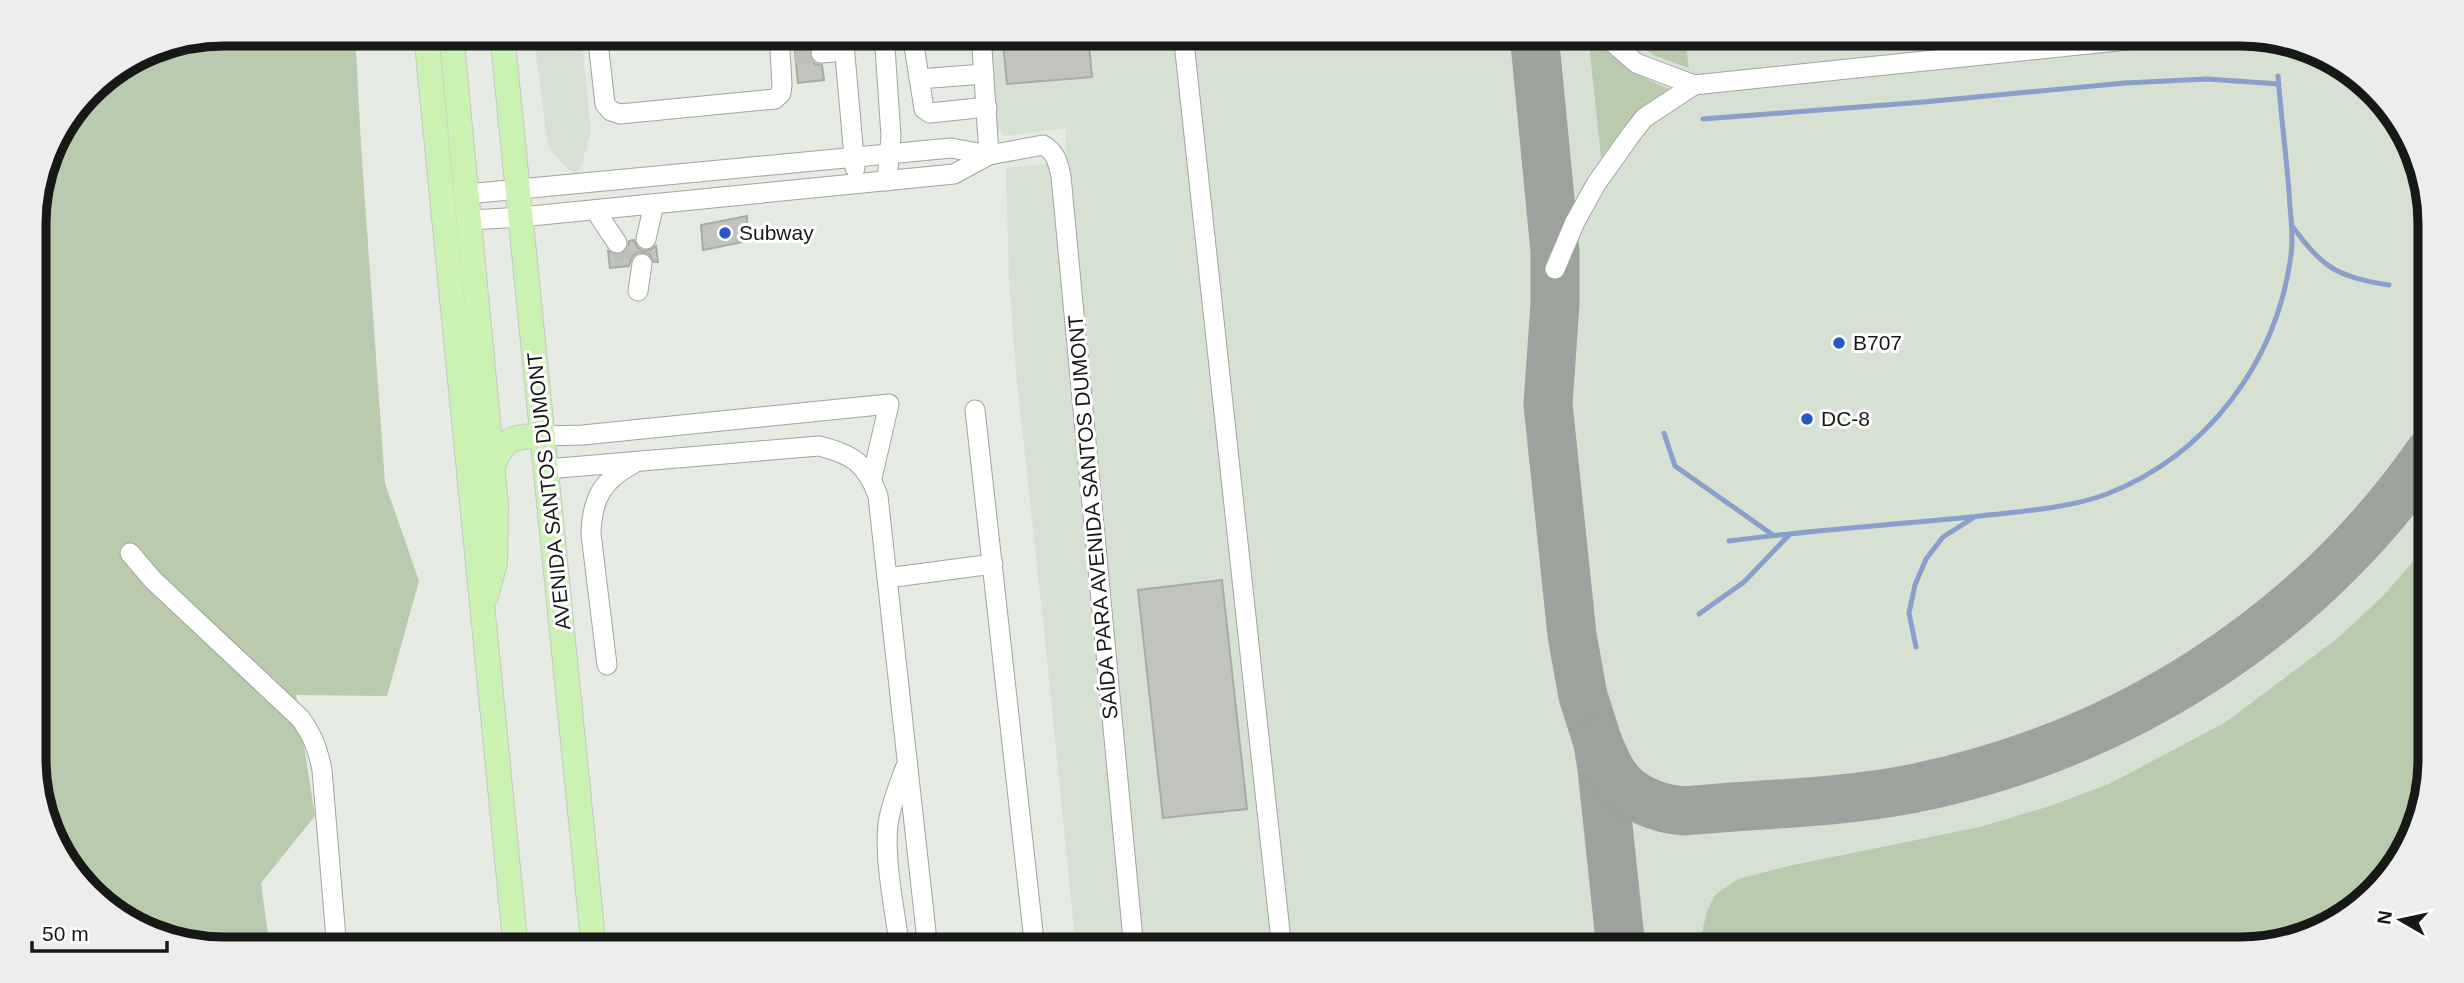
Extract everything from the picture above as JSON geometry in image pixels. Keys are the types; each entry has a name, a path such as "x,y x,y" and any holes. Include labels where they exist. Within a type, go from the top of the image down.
{"main road":[{"path":"428,46 461,251 496,506 495,563 482,609"},
{"path":"453,46 470,220 461,251 482,609 515,937"},
{"name":"AVENIDA SANTOS DUMONT","path":"503,46 593,937"},
{"path":"492,468 500,448 507,441 518,437 543,436"}],"street":[{"path":"598,46 605,104 611,111 620,114 775,99 781,93 788,55 784,46"},
{"path":"821,53 836,46"},
{"path":"844,46 857,184"},
{"path":"885,46 891,153 887,181"},
{"path":"914,46 924,108 930,113 987,107"},
{"path":"982,46 989,155"},
{"path":"1184,46 1281,937"},
{"path":"1617,46 1636,63 1694,85"},
{"path":"1555,269 1575,222 1596,184 1630,136 1644,118 1694,85 2017,46"},
{"path":"919,79 984,74"},
{"name":"SAÍDA PARA AVENIDA SANTOS DUMONT","path":"989,155 1043,145 1055,156 1061,176 1133,937"},
{"path":"467,194 951,148 989,155"},
{"path":"470,220 954,174 989,155"},
{"path":"646,239 654,204"},
{"path":"595,210 617,243"},
{"path":"543,436 583,435 889,404 872,478"},
{"path":"975,410 1034,937"},
{"path":"547,469 819,446 843,452 857,461 872,478 878,496 927,937"},
{"path":"607,665 591,534 592,515 601,490 615,474 637,463"},
{"path":"130,552 153,580 301,719 312,734 322,770 336,937"},
{"path":"887,578 993,564"},
{"path":"898,937 888,848 888,824 907,761"}],"shaded area":[{"path":"535,46 582,46 591,132 581,167 576,173 566,168 548,146"},
{"path":"991,46 2240,46 2286,52 2319,64 2358,90 2388,125 2405,156 2417,201 2418,759 2412,805 2400,838 2374,877 2349,901 2308,924 2252,937 1075,937 1017,383 1009,281 1006,168 1067,162 1065,128 1004,136 997,128"}],"green space":[{"path":"212,46 356,46 385,483 419,581 387,696 296,695 315,816 261,883 268,937 212,937 167,928 125,907 90,877 64,838 55,816 46,771 47,201 55,167 64,145 82,115 115,82 135,69 167,55"},
{"path":"1589,46 1602,46 1625,66 1669,89 1649,103 1632,120 1601,158"},
{"path":"1642,46 1686,46 1689,68 1653,55"},
{"path":"2418,556 2418,759 2417,782 2409,816 2400,838 2374,877 2349,901 2308,924 2252,937 1701,937 1707,911 1715,895 1738,879 1793,865 1980,827 2050,806 2109,784 2226,722 2338,638 2383,596"}],"building":[{"path":"794,46 812,46 809,55 815,64 822,65 824,80 798,83"},
{"path":"1003,46 1089,46 1092,77 1007,84"},
{"name":"Subway","path":"747,216 748,241 703,250 701,225"},
{"path":"634,240 637,247 643,251 656,246 658,262 654,262 649,254 638,252 632,257 629,266 610,268 608,251 617,255 623,253 628,248 629,241"},
{"path":"1222,580 1247,809 1163,818 1138,590"}],"waterway":[{"path":"1729,541 2057,507 2107,494 2143,477 2176,455 2205,429 2231,400 2253,367 2270,332 2283,294 2291,255 2292,232 2278,76"},
{"path":"1703,119 2125,83 2207,79 2279,84"},
{"path":"2292,226 2313,252 2333,268 2356,278 2389,285"},
{"path":"1664,433 1675,466 1773,535"},
{"path":"1916,647 1909,613 1915,585 1926,559 1943,537 1973,518"},
{"path":"1699,614 1744,582 1790,534"}],"taxiway":[{"path":"1535,46 1555,251 1555,304 1548,404 1572,635 1583,696 1598,743 1620,937"},
{"path":"1598,743 1613,774 1629,792 1655,805 1684,811 1883,794 1988,770 2063,743 2135,710 2203,671 2267,625 2327,573 2381,515 2418,467"}],"tunnel":[{"path":"795,54 821,53"},
{"path":"617,243 627,266"}],"place":[{"name":"Subway","path":"725,233"},
{"name":"B707","path":"1839,343"},
{"name":"DC-8","path":"1807,419"}]}
